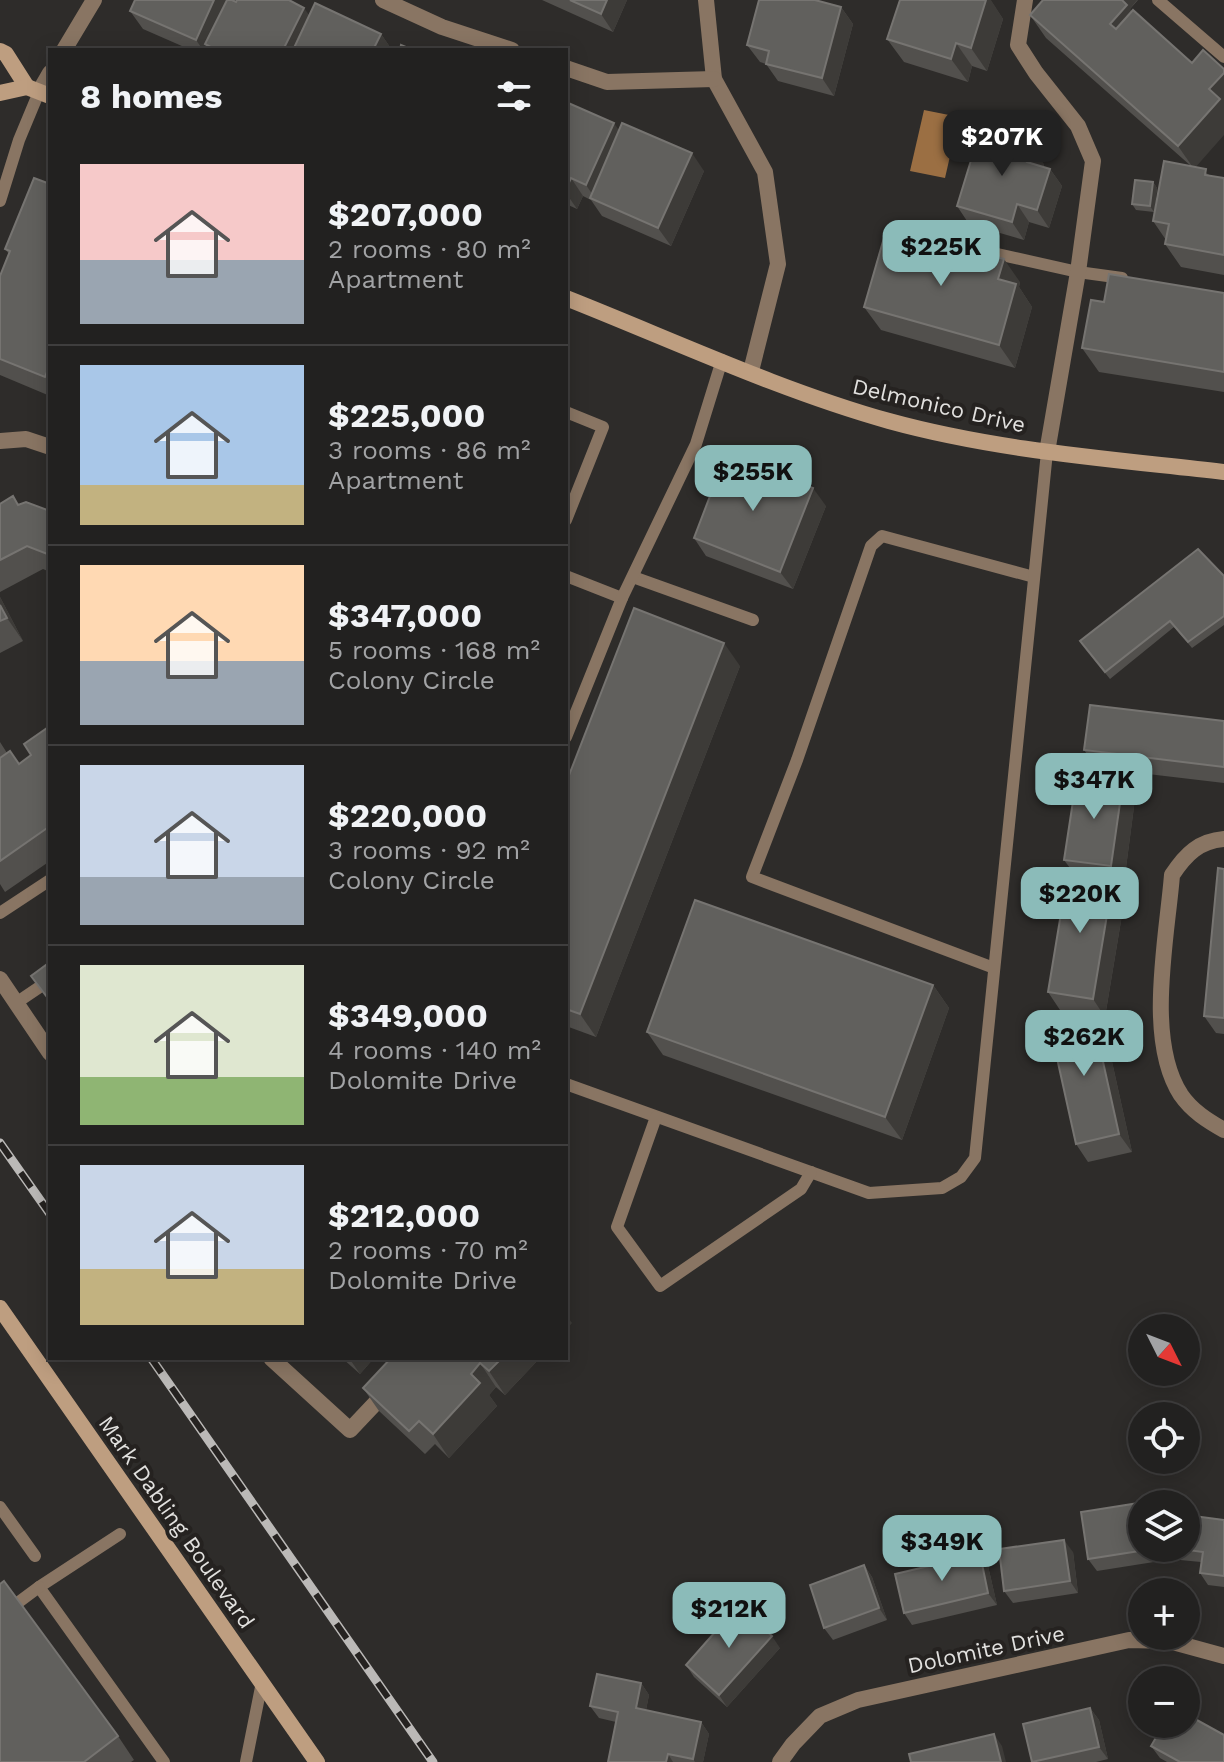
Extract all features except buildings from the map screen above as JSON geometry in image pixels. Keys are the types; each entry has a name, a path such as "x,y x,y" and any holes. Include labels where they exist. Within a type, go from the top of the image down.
{"street":[{"path":"65,48 94,0"},
{"path":"383,0 442,27 506,48"},
{"path":"706,0 714,79 765,172 778,264 751,371"},
{"path":"1025,0 1018,45 1078,126 1093,161 1078,272 1047,452"},
{"path":"0,51 39,92"},
{"path":"568,69 607,82 714,79"},
{"path":"0,93 39,92"},
{"name":"Delmonico Drive","path":"568,299 800,391 888,420 974,440 1047,452 1224,472"},
{"path":"0,441 26,439 48,446"},
{"path":"1224,839 1207,841 1185,856 1172,875 1159,1022 1167,1063 1181,1095 1201,1117 1224,1130"},
{"path":"0,979 48,1050"},
{"name":"Mark Dabling Boulevard","path":"0,1308 317,1762"},
{"path":"273,1360 350,1430 416,1360"},
{"name":"Dolomite Drive","path":"780,1762 820,1716 858,1700 1129,1640 1169,1641 1224,1656"}],"lane":[{"path":"1158,0 1224,57"},
{"path":"0,201 19,140 39,92"},
{"path":"912,235 1078,272 1137,280"},
{"path":"568,732 622,598 696,444 722,360"},
{"path":"568,413 603,427 568,515"},
{"path":"568,1085 869,1193 942,1188 961,1177 975,1158 1047,452"},
{"path":"994,968 752,877 797,760 871,546 882,536 1034,577"},
{"path":"568,577 622,598"},
{"path":"633,577 753,620"},
{"path":"0,913 48,881"},
{"path":"16,1003 48,981"},
{"path":"656,1117 617,1227 660,1286 801,1189 811,1172"},
{"path":"0,1507 35,1556"},
{"path":"0,1616 120,1534"},
{"path":"39,1587 164,1762"},
{"path":"246,1762 262,1682"}],"shaded area":[{"path":"924,110 959,117 945,178 910,171"}],"railway":[{"path":"0,1143 48,1211"},
{"path":"152,1360 433,1762"}]}
